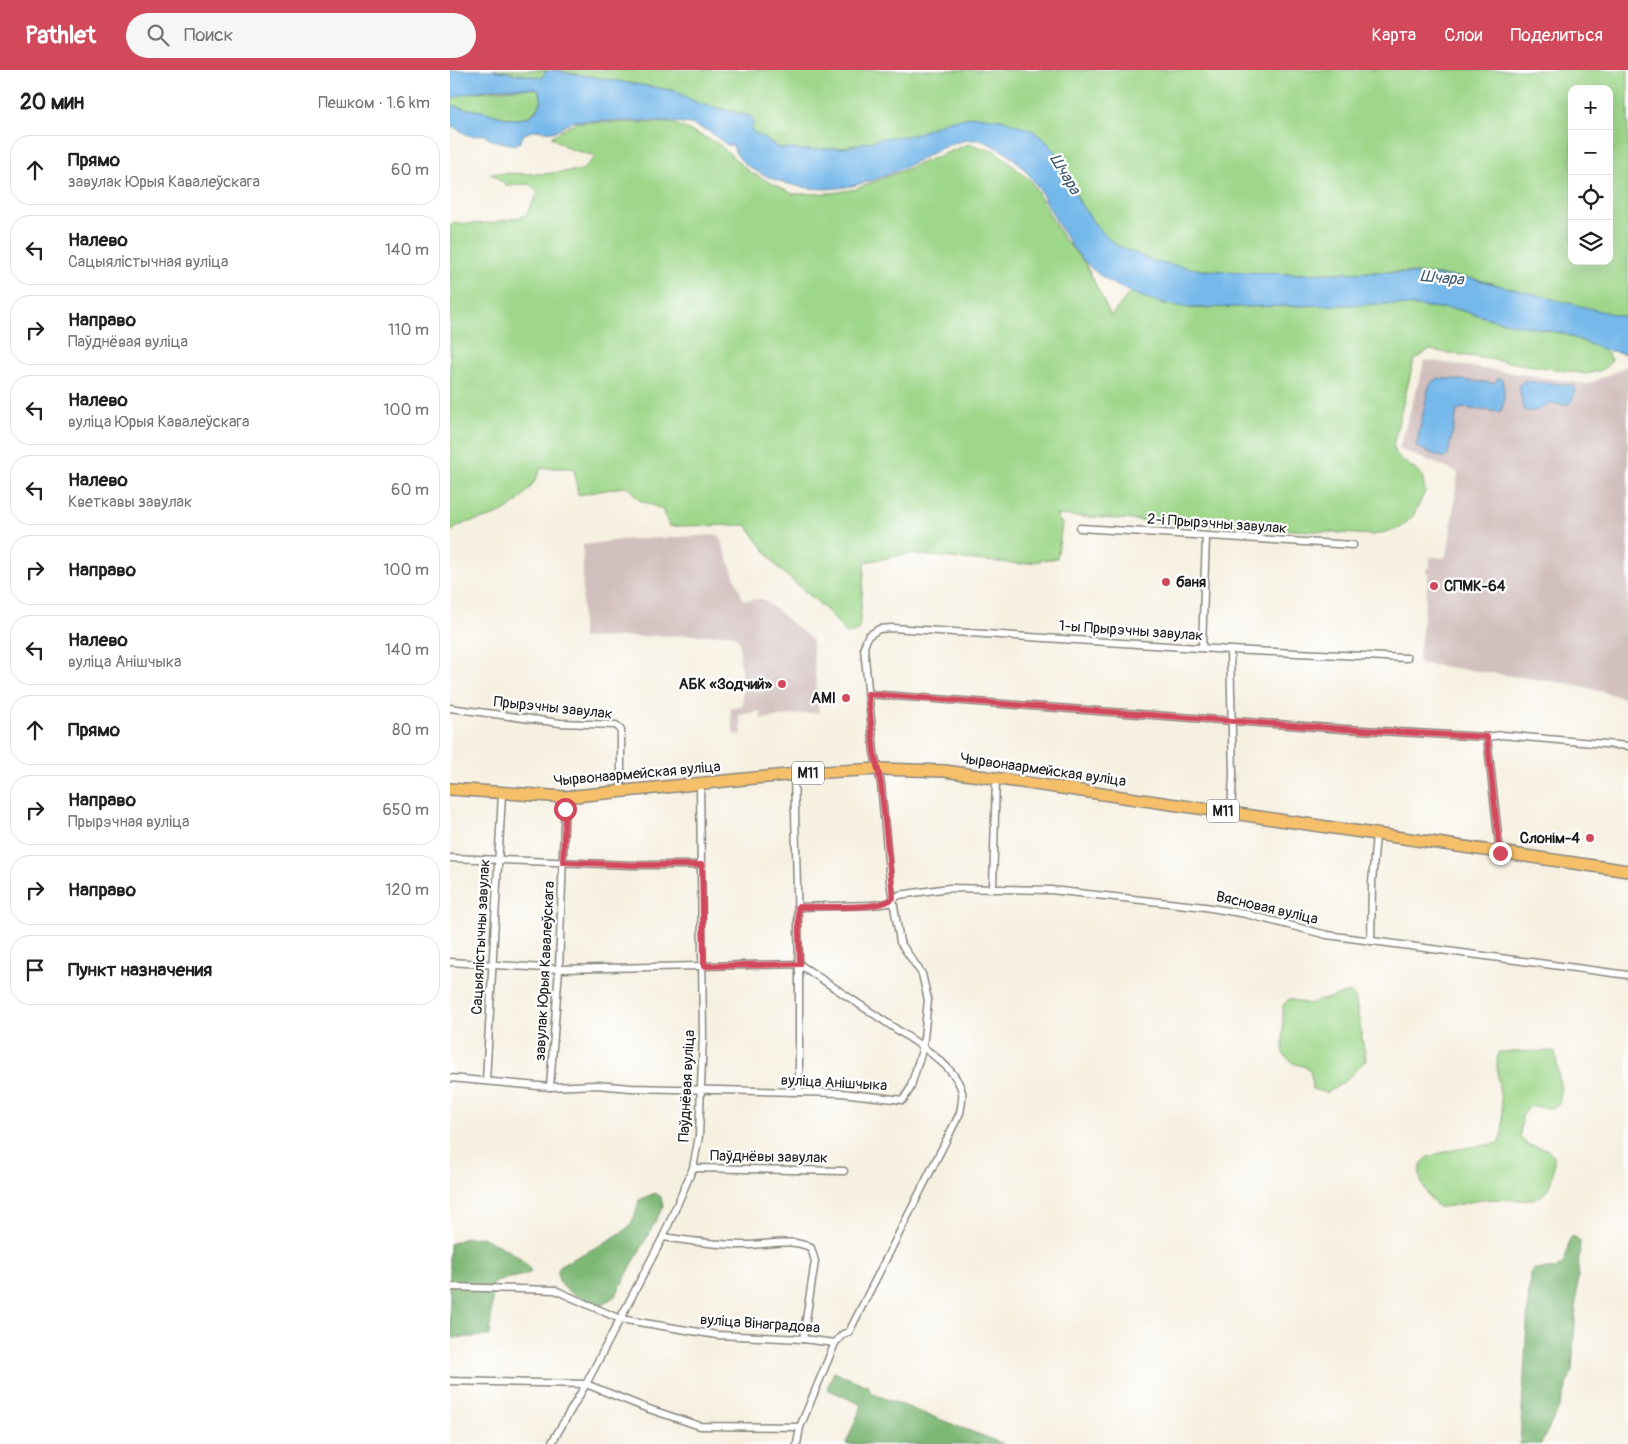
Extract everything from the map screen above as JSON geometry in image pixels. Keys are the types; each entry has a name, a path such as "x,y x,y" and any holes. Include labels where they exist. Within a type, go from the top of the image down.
{"highway":[{"name":"Чырвонаармейская вуліца","path":"450,789 565,797 621,793 794,774 879,768 945,771 1628,871"}],"street":[{"name":"2-і Прырэчны завулак","path":"1080,528 1353,545"},
{"path":"1202,648 1206,537"},
{"name":"1-ы Прырэчны завулак","path":"864,648 868,636 879,629 892,628 1230,650 1407,658"},
{"name":"вуліца Анішчыка","path":"450,1078 550,1087 596,1085 702,1090 841,1093 903,1100 910,1089 923,1047 928,1000 922,974 900,942 896,896 879,768 874,752 864,648"},
{"path":"1230,650 1232,721 1231,812"},
{"path":"868,694 1232,721 1487,737 1502,734 1628,746"},
{"name":"Прырэчны завулак","path":"450,708 560,723 616,725 621,730 621,793"},
{"path":"1487,737 1500,853"},
{"path":"794,774 800,964 799,1092"},
{"path":"993,888 996,777"},
{"name":"Паўднёвая вуліца","path":"551,1444 586,1384 663,1237 693,1168 699,1136 702,1090 704,966 700,784"},
{"name":"Сацыялістычны завулак","path":"486,1081 502,794"},
{"name":"завулак Юрыя Кавалеўскага","path":"550,1087 559,969 565,797"},
{"path":"1371,941 1372,883 1376,834"},
{"path":"450,858 632,865 702,865"},
{"name":"Вясновая вуліца","path":"798,907 871,905 889,902 896,896 949,888 993,888 1116,896 1246,914 1327,935 1628,976"},
{"path":"450,962 492,963 559,969 800,964 923,1047 942,1062 956,1078 962,1093 960,1113 849,1332 843,1334 835,1343 800,1427 797,1444"},
{"name":"Паўднёвы завулак","path":"693,1168 844,1171"},
{"path":"663,1237 714,1244 801,1243 811,1248 815,1261 803,1339"},
{"name":"вуліца Вінаградова","path":"450,1287 555,1290 620,1319 717,1336 803,1339 835,1343"},
{"path":"450,1381 586,1384 646,1408 700,1426 800,1427"}],"shaded area":[{"path":"1425,360 1588,384 1628,366 1628,699 1578,685 1418,663 1429,573 1426,573 1426,568 1429,568 1430,557 1444,558 1448,551 1458,472 1399,449"},
{"path":"719,535 743,600 763,599 812,640 819,712 761,719 760,711 739,715 742,734 734,735 730,708 742,706 743,701 739,640 732,634 582,638 583,545 620,540"}],"green space":[{"path":"492,70 547,70 543,78"},
{"path":"552,70 1628,70 1628,318 1467,278 1398,272 1248,274 1175,266 1143,258 1117,245 1105,236 1078,200 1051,146 948,121 913,135 840,148 805,150 779,148 751,130 750,116 697,103 676,91"},
{"path":"537,89 542,99 537,109 531,115 523,118 507,118 450,104 450,99 464,93"},
{"path":"576,122 673,123 717,143 750,172 793,194 832,193 856,189 969,144 995,151 1031,181 1063,238 1085,263 1111,316 1131,291 1164,304 1191,308 1388,304 1456,309 1499,321 1562,333 1605,350 1612,361 1602,370 1586,374 1429,350 1414,360 1393,445 1397,456 1422,475 1425,492 1413,516 1400,528 1373,535 1056,515 1062,524 1057,558 1021,564 908,554 865,562 859,631 847,634 828,611 779,569 746,525 669,526 662,509 639,500 628,486 578,495 574,468 541,468 529,489 510,508 496,515 460,526 450,533 450,224 490,223 525,216 538,193 530,184 506,185 490,173 541,174 582,170 596,156 569,149 551,137"},
{"path":"1350,992 1355,997 1366,1060 1344,1082 1327,1093 1312,1089 1311,1073 1306,1067 1293,1063 1283,1054 1283,1005 1289,999 1308,1004"},
{"path":"1555,1051 1561,1092 1559,1104 1551,1108 1530,1106 1522,1116 1520,1136 1527,1145 1546,1149 1554,1155 1553,1175 1542,1195 1533,1199 1481,1200 1438,1207 1426,1191 1420,1177 1422,1164 1426,1159 1440,1153 1499,1143 1503,1122 1497,1063 1498,1052"},
{"path":"655,1193 661,1197 663,1207 616,1295 601,1306 577,1296 563,1287 559,1281 558,1274 560,1265 597,1247 624,1230 633,1220 639,1200"},
{"path":"482,1237 516,1255 531,1272 493,1284 490,1336 450,1338 450,1244 465,1238"},
{"path":"1570,1237 1575,1237 1580,1241 1572,1370 1561,1403 1541,1444 1520,1444 1530,1273 1534,1269 1555,1269 1564,1263"},
{"path":"834,1372 868,1386 871,1393 1004,1444 846,1444 862,1405 827,1389"}],"water":[{"name":"Шчара","path":"450,70 492,70 542,78 545,72 552,70 676,91 697,103 750,116 754,123 751,130 779,148 805,150 844,148 884,138 913,135 948,121 976,116 1001,119 1034,131 1051,146 1066,171 1079,202 1098,228 1116,245 1155,262 1203,270 1288,274 1390,272 1470,278 1628,318 1628,354 1605,350 1562,333 1499,321 1456,309 1388,304 1191,308 1162,303 1120,288 1096,272 1073,248 1026,171 1013,158 983,141 971,140 955,143 900,169 862,183 824,189 805,187 785,183 754,170 741,160 733,145 727,145 709,131 691,124 666,121 574,121 553,132 535,130 524,134 520,142 515,145 491,140 483,134 478,136 469,135 450,125 450,104 511,119 519,119 533,114 539,107 541,95 537,89 504,88 470,93 450,99"},
{"path":"1438,378 1494,383 1498,378 1502,379 1504,391 1504,400 1500,412 1463,408 1457,411 1448,455 1444,458 1416,447 1429,386"},
{"path":"1523,381 1572,385 1575,390 1574,396 1568,404 1552,404 1534,411 1527,411 1523,409 1519,385"}],"place":[{"name":"баня","path":"1166,582"},
{"name":"СПМК-64","path":"1434,586"},
{"name":"АБК «Зодчий»","path":"782,684"},
{"name":"AMI","path":"846,698"},
{"name":"Слонім-4","path":"1590,838"}],"route":[{"path":"565,809 563,862 632,865 702,865 704,966 800,964 798,907 871,905 889,902 893,898 881,784 874,752 868,694 1344,729 1487,737 1500,853"}]}
